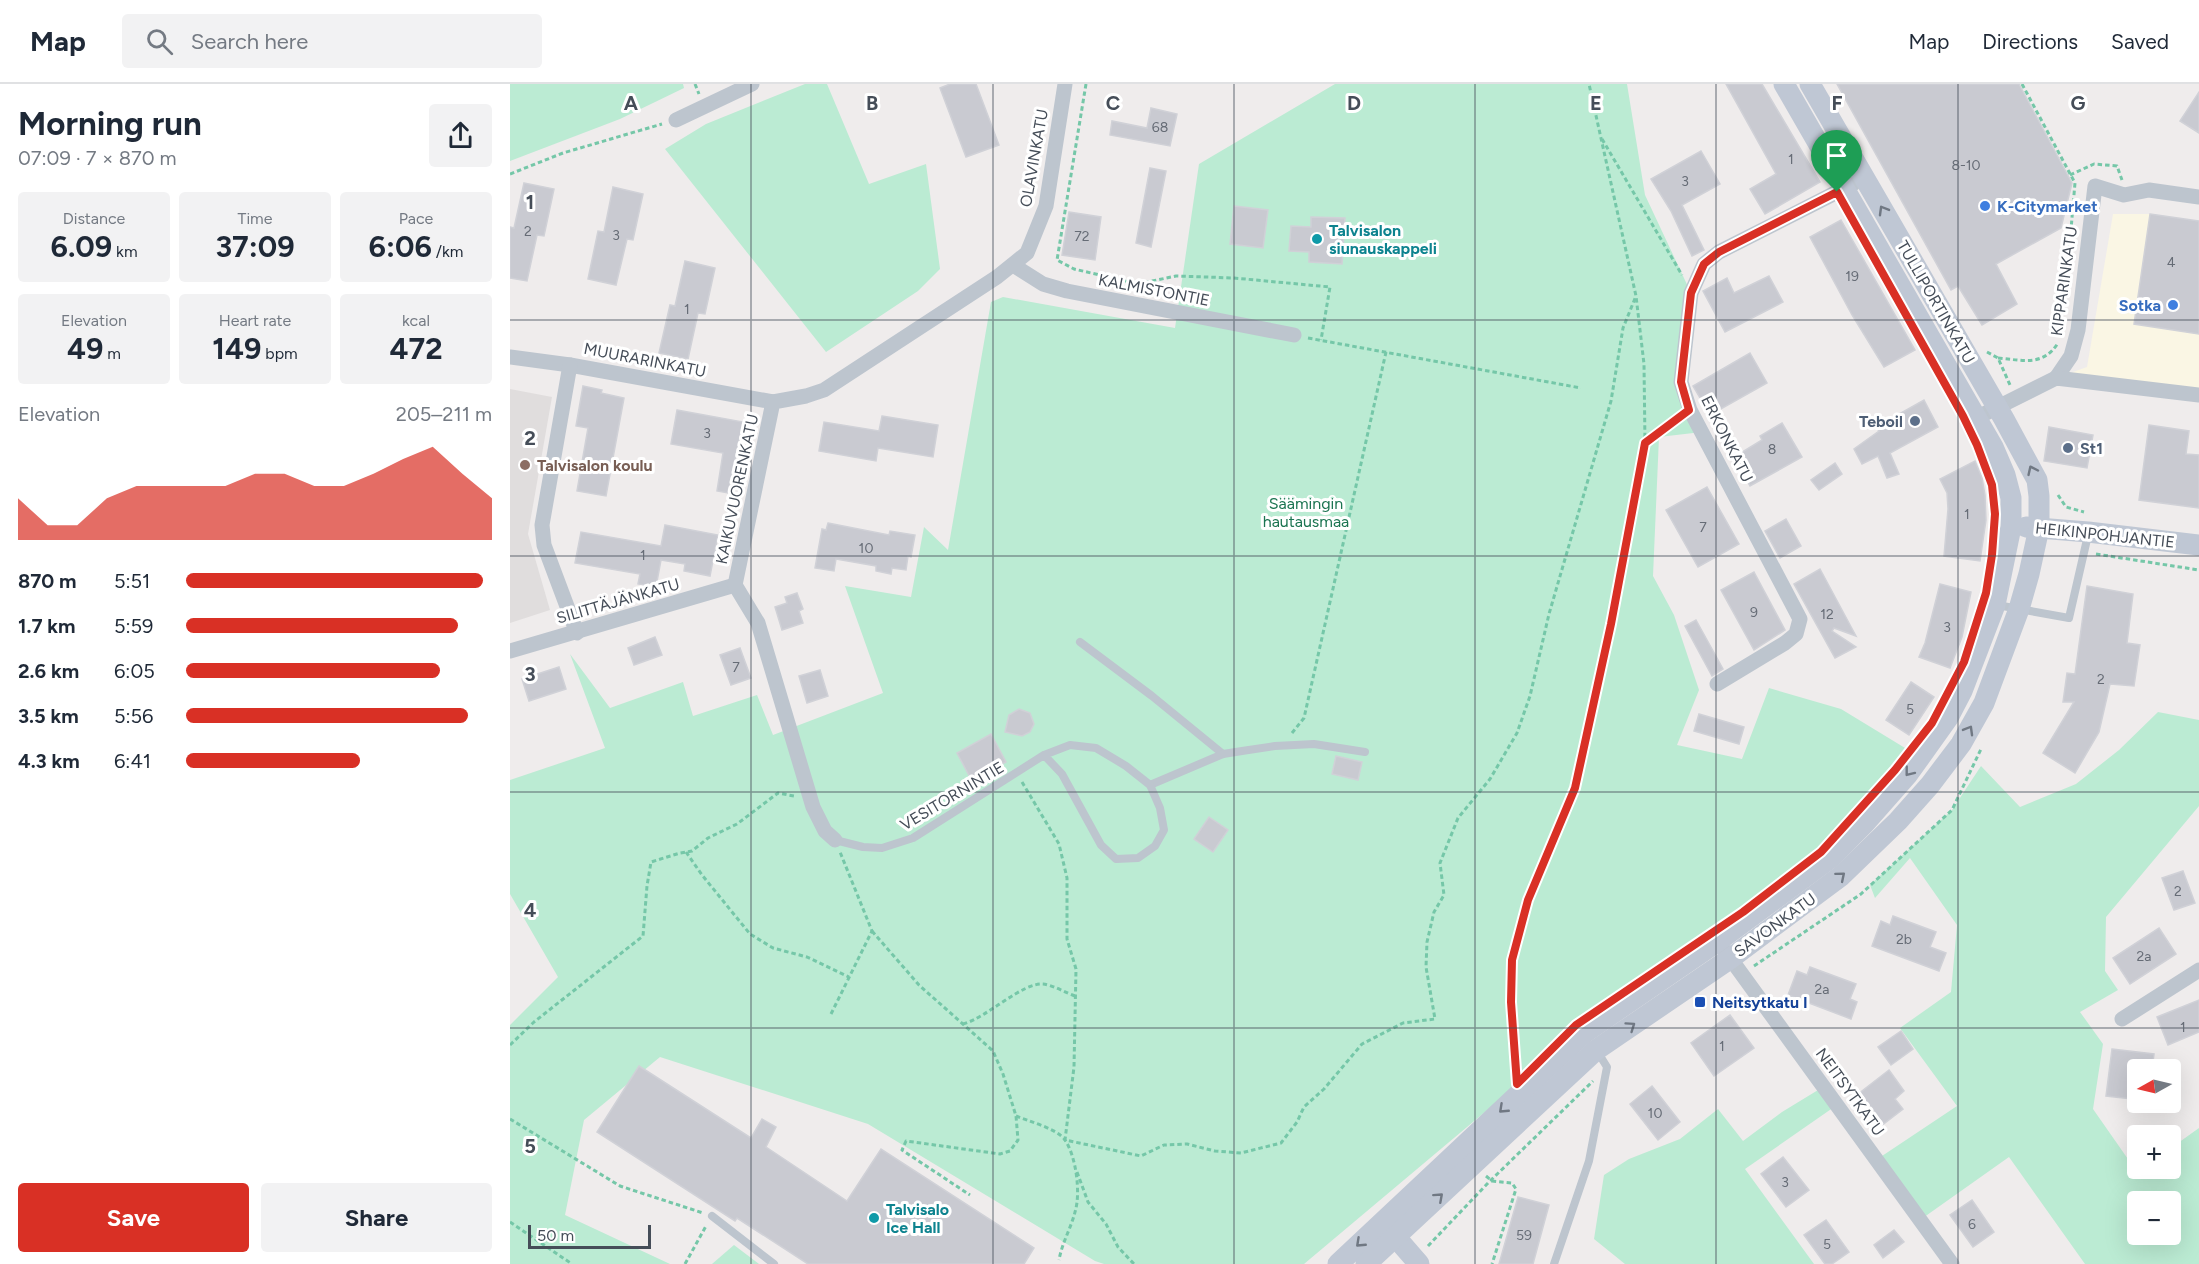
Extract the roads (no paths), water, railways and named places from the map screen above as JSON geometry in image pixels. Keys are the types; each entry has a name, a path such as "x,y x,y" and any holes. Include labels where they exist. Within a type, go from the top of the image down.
{"main road":[{"name":"TULLIPORTINKATU","path":"1784,84 1993,447 2005,475 2011,498 2011,527"},
{"name":"TULLIPORTINKATU","path":"1810,84 2037,480 2038,528"},
{"name":"HEIKINPOHJANTIE","path":"2011,527 2038,528 2087,542 2199,545"},
{"name":"SAVONKATU","path":"1724,949 1829,859 1864,824 1908,774 1948,718 1962,691 1995,604 2011,527"},
{"name":"SAVONKATU","path":"1389,1230 1590,1042 1724,949 1841,876 1898,821 1930,785 1961,744 1984,703 2019,609 2038,528"},
{"path":"1338,1264 1389,1230"},
{"path":"1366,1264 1389,1230"},
{"path":"1389,1230 1419,1264"}],"street":[{"path":"676,120 752,84"},
{"name":"OLAVINKATU","path":"1012,265 1027,253 1046,206 1065,84"},
{"name":"ERKONKATU","path":"1717,684 1785,643 1796,634 1800,619 1689,410 1681,382 1691,293 1704,264 1719,252 1864,178"},
{"name":"KIPPARINKATU","path":"2056,378 2071,356 2078,330 2095,186 2124,195 2149,190 2199,197"},
{"name":"KALMISTONTIE","path":"1012,265 1042,284 1067,291 1294,335"},
{"name":"KAIKUVUORENKATU","path":"835,840 825,831 810,798 758,623 735,585 773,402 824,390 1012,265"},
{"name":"MUURARINKATU","path":"510,357 570,365 773,402"},
{"path":"570,365 542,525 544,545 577,633"},
{"path":"1976,418 2056,378 2199,395"},
{"name":"SILITTÄJÄNKATU","path":"510,651 735,585"},
{"name":"NEITSYTKATU","path":"1724,949 1952,1264"},
{"path":"2122,1018 2199,970"}],"lane":[{"path":"1995,604 2069,618 2087,542"},
{"path":"1080,642 1152,696 1223,754"},
{"path":"1044,756 1062,774 1101,845 1116,859 1138,858 1155,846 1164,830 1160,808 1150,785 1223,754 1314,744 1365,752"},
{"name":"VESITORNINTIE","path":"835,840 863,847 882,848 913,838 1044,756 1070,745 1096,748 1126,766 1150,785"},
{"path":"1554,1264 1589,1161 1607,1067 1590,1042"},
{"path":"712,1216 774,1264"}],"place":[{"name":"K-Citymarket","path":"1985,206"},
{"name":"Talvisalon siunauskappeli","path":"1317,239"},
{"name":"Sotka","path":"2173,305"},
{"name":"Teboil","path":"1915,421"},
{"name":"St1","path":"2068,448"},
{"name":"Talvisalon koulu","path":"525,465"},
{"name":"Neitsytkatu I","path":"1700,1002"},
{"name":"Talvisalo Ice Hall","path":"874,1218"}],"park label":[{"name":"Säämingin hautausmaa","path":"1306,512"}]}
